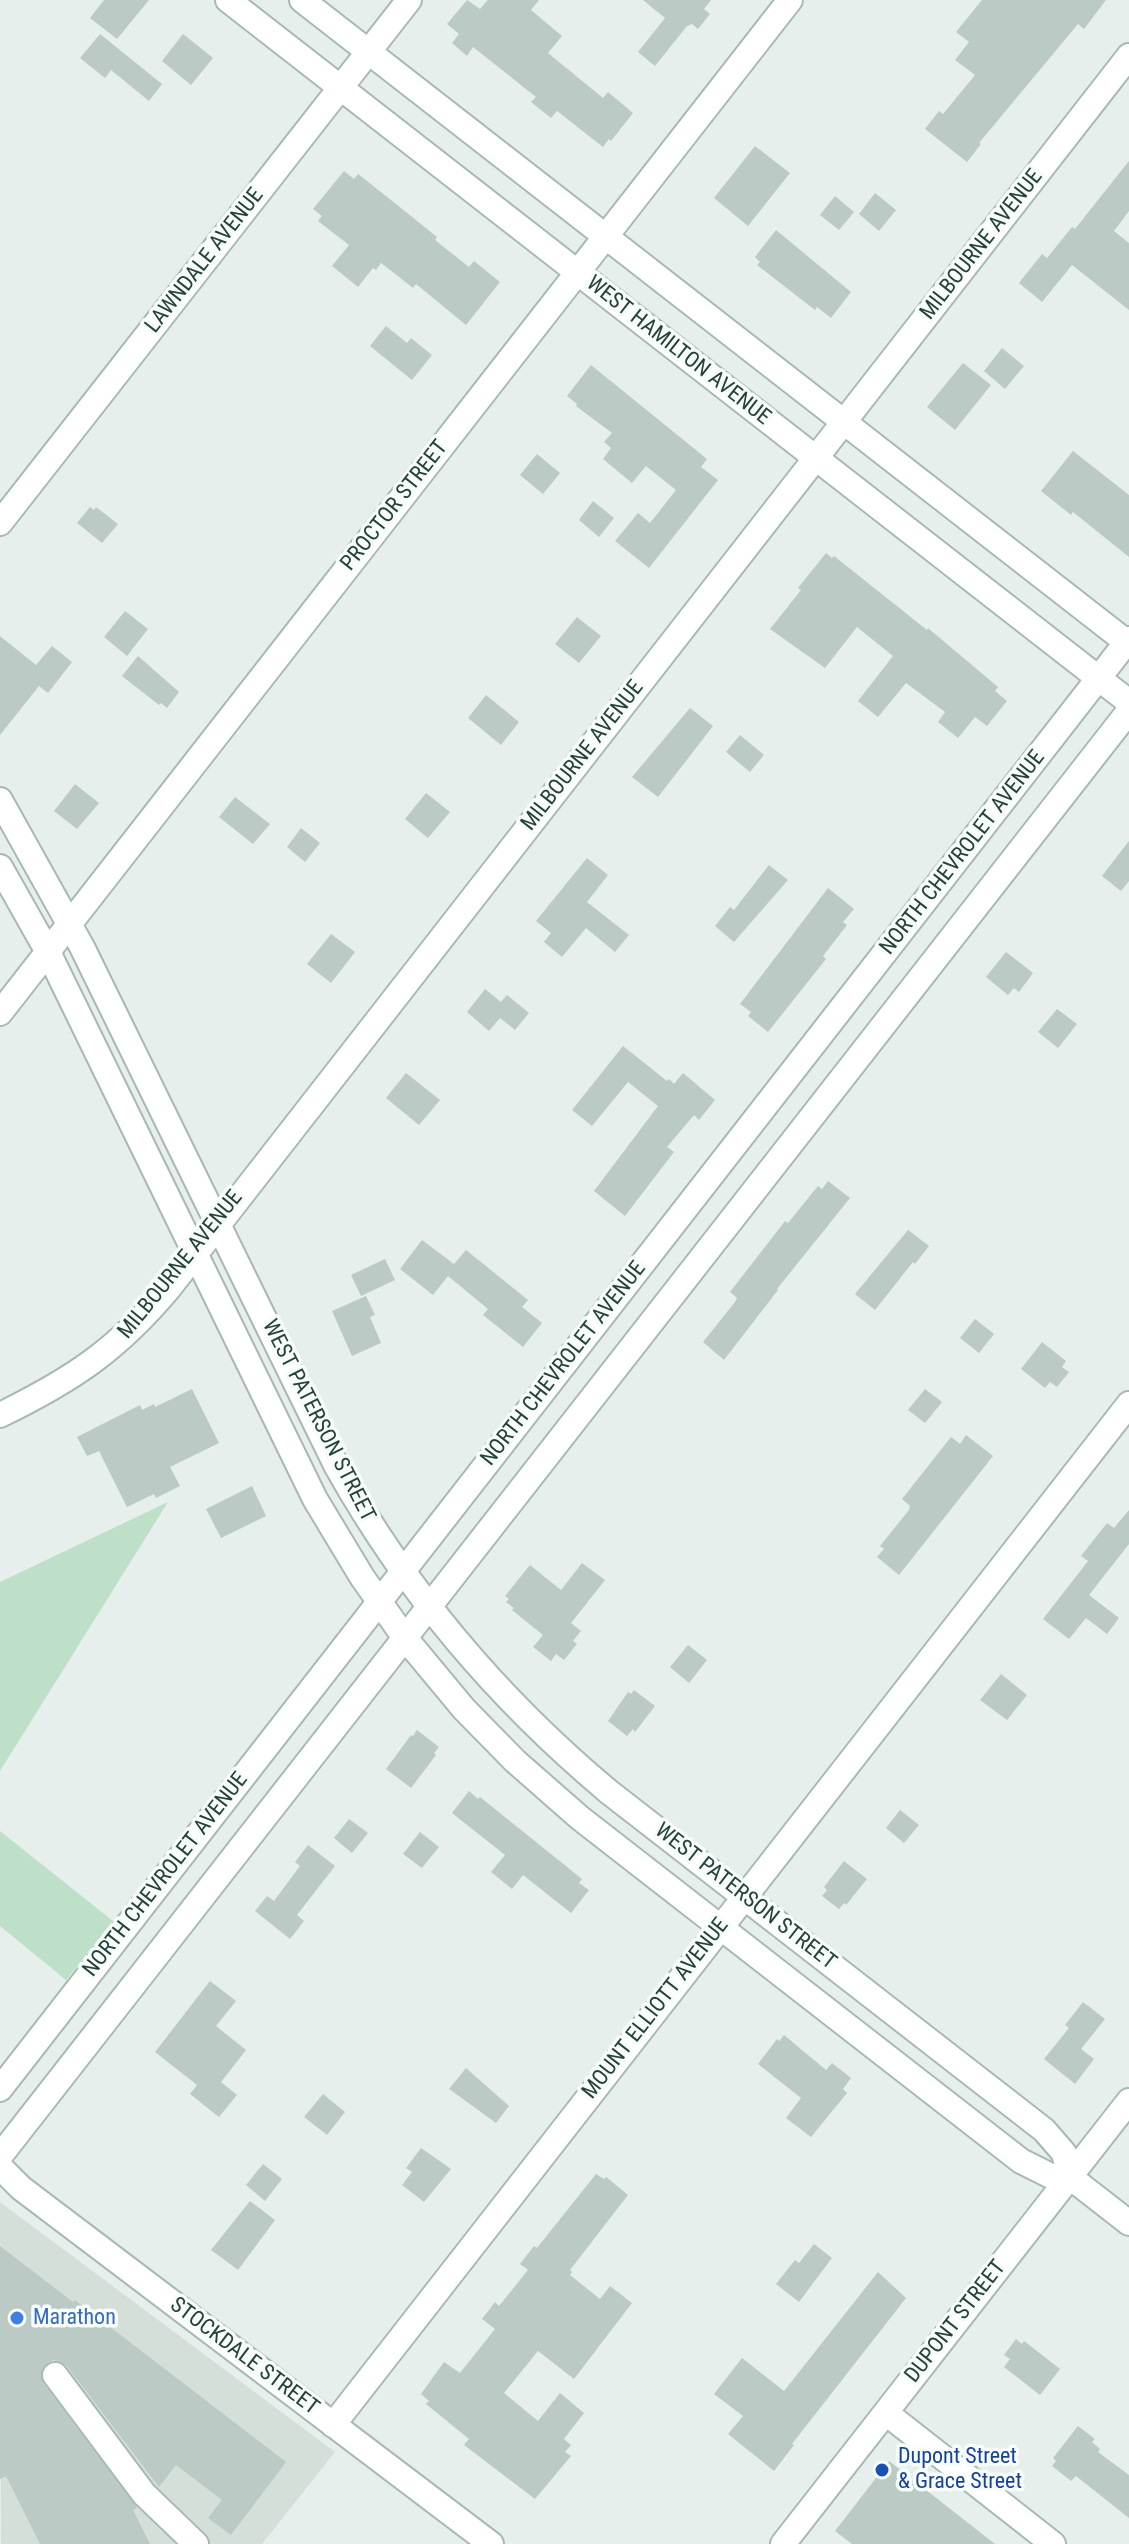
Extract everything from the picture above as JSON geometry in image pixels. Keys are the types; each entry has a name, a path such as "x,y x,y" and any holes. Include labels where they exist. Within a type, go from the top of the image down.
{"street":[{"name":"WEST HAMILTON AVENUE","path":"228,0 1129,702"},
{"name":"WEST HAMILTON AVENUE","path":"302,0 1128,642"},
{"name":"LAWNDALE AVENUE","path":"0,523 409,0"},
{"name":"PROCTOR STREET","path":"0,1013 790,0"},
{"name":"MILBOURNE AVENUE","path":"0,1415 62,1384 112,1348 153,1306 1129,56"},
{"name":"NORTH CHEVROLET AVENUE","path":"0,2089 1128,642"},
{"name":"NORTH CHEVROLET AVENUE","path":"0,2156 1129,711"},
{"name":"WEST PATERSON STREET","path":"0,800 70,923 337,1467 402,1571 429,1607 494,1684 559,1748 609,1792 1044,2130 1057,2142 1067,2158 1070,2177"},
{"name":"WEST PATERSON STREET","path":"0,867 48,952 322,1512 378,1602 464,1709 533,1778 1021,2161 1051,2176 1070,2177 1129,2223"},
{"path":"757,1117 791,1144"},
{"name":"MOUNT ELLIOTT AVENUE","path":"333,2425 1129,1404"},
{"name":"DUPONT STREET","path":"783,2544 1129,2101"},
{"name":"STOCKDALE STREET","path":"0,2167 21,2188 491,2544"},
{"path":"55,2375 144,2494 196,2544"},
{"path":"886,2413 1053,2544"}],"shaded area":[{"path":"0,2202 335,2452 262,2544 1,2544"}],"green space":[{"path":"168,1502 0,1771 0,1582"},
{"path":"0,1831 113,1921 66,1980 0,1926"}],"building":[{"path":"104,0 149,0 117,39 90,18"},
{"path":"467,0 480,9 488,0 539,0 531,10 562,36 548,53 603,98 608,92 633,113 611,141 609,139 603,147 557,111 551,118 531,102 536,97 473,47 467,56 452,43 459,34 447,24"},
{"path":"643,0 711,0 704,9 710,14 698,29 692,24 687,26 655,66 638,52 665,18"},
{"path":"982,0 1106,0 1084,29 1078,24 979,143 967,162 925,129 939,111 943,114 975,75 955,60 969,42 956,32"},
{"path":"100,34 162,84 149,101 111,70 105,78 80,58"},
{"path":"183,34 213,58 191,85 162,61"},
{"path":"755,146 790,173 748,226 714,198"},
{"path":"1129,161 1129,211 1114,231 1129,243 1129,310 1072,265 1042,302 1019,283 1042,254 1047,258 1072,227 1075,229"},
{"path":"344,171 354,179 358,174 437,237 435,240 469,267 474,261 500,282 466,325 416,284 413,288 381,263 358,287 332,266 349,245 318,221 322,216 313,209"},
{"path":"875,193 896,210 879,231 859,214"},
{"path":"835,196 854,212 839,230 820,215"},
{"path":"776,230 851,292 831,318 817,307 815,310 757,265 760,262 755,257"},
{"path":"386,326 407,343 411,338 432,355 412,380 370,346"},
{"path":"1002,348 1024,366 1005,389 984,371"},
{"path":"963,363 991,385 955,430 927,407"},
{"path":"591,365 707,459 701,467 718,480 649,568 615,541 638,513 650,523 676,490 646,466 632,483 603,459 611,448 604,442 612,433 567,396"},
{"path":"1073,451 1129,495 1129,557 1073,512 1071,515 1041,491"},
{"path":"537,454 560,473 543,494 520,475"},
{"path":"593,501 614,518 599,537 579,520"},
{"path":"90,507 94,510 96,507 118,524 102,543 77,523"},
{"path":"826,553 928,628 998,687 995,691 1007,701 987,726 975,717 958,738 938,722 945,712 906,683 878,717 858,701 893,656 857,627 825,668 770,629"},
{"path":"125,611 148,629 127,656 104,637"},
{"path":"577,617 601,636 579,663 555,644"},
{"path":"0,636 36,665 52,646 72,662 48,693 39,686 0,735"},
{"path":"138,656 179,692 167,708 122,676"},
{"path":"486,695 519,722 501,745 468,718"},
{"path":"690,708 713,726 658,797 632,777"},
{"path":"740,735 764,755 750,772 726,752"},
{"path":"75,784 99,803 77,829 54,811"},
{"path":"426,793 450,812 428,838 405,819"},
{"path":"235,797 270,824 253,844 219,817"},
{"path":"301,828 320,843 305,862 287,847"},
{"path":"1129,841 1129,881 1121,891 1102,876"},
{"path":"587,858 608,875 587,902 629,935 615,952 586,928 562,957 544,942 551,933 536,921"},
{"path":"769,865 788,880 734,942 715,926 730,907 734,910"},
{"path":"828,888 854,909 843,922 847,925 823,956 826,959 768,1032 748,1016 751,1012 740,1004"},
{"path":"331,934 355,952 331,983 307,964"},
{"path":"1006,952 1033,973 1019,992 1014,988 1008,995 986,977"},
{"path":"485,989 501,1002 507,995 529,1013 515,1030 500,1018 489,1031 467,1012"},
{"path":"1057,1009 1077,1024 1058,1048 1038,1032"},
{"path":"623,1046 667,1081 669,1079 674,1084 683,1073 715,1100 699,1120 694,1115 667,1147 674,1152 625,1216 594,1191 658,1106 628,1082 592,1126 572,1110"},
{"path":"406,1073 440,1100 419,1125 386,1098"},
{"path":"828,1181 850,1198 724,1360 703,1342 735,1302 737,1298 730,1292 785,1221 788,1223 818,1186 822,1189"},
{"path":"908,1230 929,1246 875,1310 855,1294"},
{"path":"422,1240 454,1264 466,1250 528,1300 522,1307 542,1323 523,1347 483,1315 488,1309 448,1276 433,1295 400,1269"},
{"path":"385,1259 395,1280 361,1296 351,1275"},
{"path":"366,1296 375,1315 370,1317 381,1343 352,1356 332,1311"},
{"path":"975,1319 994,1334 979,1353 960,1338"},
{"path":"1042,1342 1066,1361 1062,1367 1069,1372 1057,1387 1050,1382 1045,1388 1021,1369"},
{"path":"192,1389 219,1443 170,1467 180,1486 127,1507 99,1451 87,1456 77,1437 140,1405 142,1410 154,1404 155,1407"},
{"path":"925,1389 942,1402 925,1423 908,1410"},
{"path":"966,1435 993,1456 899,1575 877,1557 884,1549 880,1546 909,1510 910,1506 902,1499 951,1437 960,1444"},
{"path":"252,1486 266,1516 221,1538 206,1509"},
{"path":"1129,1510 1129,1544 1089,1595 1119,1618 1107,1634 1086,1618 1069,1639 1043,1619 1088,1561 1081,1556 1107,1523 1114,1528"},
{"path":"582,1563 605,1580 571,1623 581,1631 573,1641 577,1644 564,1660 556,1654 551,1661 533,1647 543,1635 512,1610 514,1608 506,1602 509,1599 505,1596 530,1565 561,1590"},
{"path":"688,1645 707,1660 689,1683 670,1667"},
{"path":"1001,1674 1027,1695 1007,1720 980,1700"},
{"path":"634,1690 655,1706 635,1732 633,1729 627,1736 608,1721 628,1692 631,1694"},
{"path":"417,1730 439,1747 411,1788 386,1769"},
{"path":"469,1791 582,1879 579,1883 589,1890 571,1913 523,1875 512,1889 491,1872 505,1855 452,1813"},
{"path":"900,1810 919,1825 904,1843 886,1828"},
{"path":"349,1819 368,1833 352,1853 334,1838"},
{"path":"420,1832 439,1847 422,1868 403,1854"},
{"path":"308,1845 335,1866 297,1915 304,1921 290,1939 255,1911 267,1896 274,1901 300,1866 295,1862"},
{"path":"844,1861 867,1879 839,1909 822,1896 827,1890 824,1887"},
{"path":"210,1981 236,2001 216,2026 246,2050 221,2082 237,2095 219,2117 190,2094 197,2085 155,2052"},
{"path":"1083,2002 1105,2019 1081,2049 1094,2059 1075,2084 1044,2059 1069,2028 1065,2025"},
{"path":"784,2035 826,2070 832,2063 851,2078 843,2089 847,2093 811,2137 786,2118 801,2098 758,2064 777,2039 779,2041"},
{"path":"466,2068 509,2106 496,2123 449,2089"},
{"path":"323,2094 345,2112 327,2135 304,2117"},
{"path":"421,2148 451,2169 424,2202 402,2185 412,2172 406,2168"},
{"path":"263,2164 282,2179 265,2201 246,2185"},
{"path":"596,2174 604,2179 606,2177 628,2195 570,2270 570,2275 600,2299 610,2286 632,2303 574,2379 538,2351 504,2393 538,2421 560,2393 584,2413 564,2439 571,2445 565,2452 571,2456 535,2499 464,2445 469,2439 426,2404 429,2401 421,2394 444,2362 460,2373 495,2329 482,2319 495,2302 499,2306 528,2270 520,2264 534,2246 537,2248"},
{"path":"250,2201 275,2220 238,2270 211,2250"},
{"path":"814,2244 832,2258 799,2302 776,2284 795,2260 799,2263"},
{"path":"0,2246 286,2462 231,2535 208,2518 222,2500 176,2465 159,2487 67,2366 54,2360 42,2368 43,2383 137,2508 133,2510 150,2544 40,2544 6,2476 0,2479"},
{"path":"878,2272 906,2298 774,2471 728,2434 743,2416 714,2394 742,2358 784,2391"},
{"path":"1016,2339 1022,2344 1024,2341 1060,2369 1040,2395 1004,2367 1010,2359 1004,2355"},
{"path":"1078,2426 1095,2439 1092,2442 1100,2449 1098,2452 1129,2475 1129,2518 1076,2476 1071,2481 1052,2466 1056,2461 1053,2458"},
{"path":"889,2461 995,2544 852,2544 835,2531"}],"place":[{"name":"Marathon","path":"17,2318"},
{"name":"Dupont Street & Grace Street","path":"882,2470"}]}
